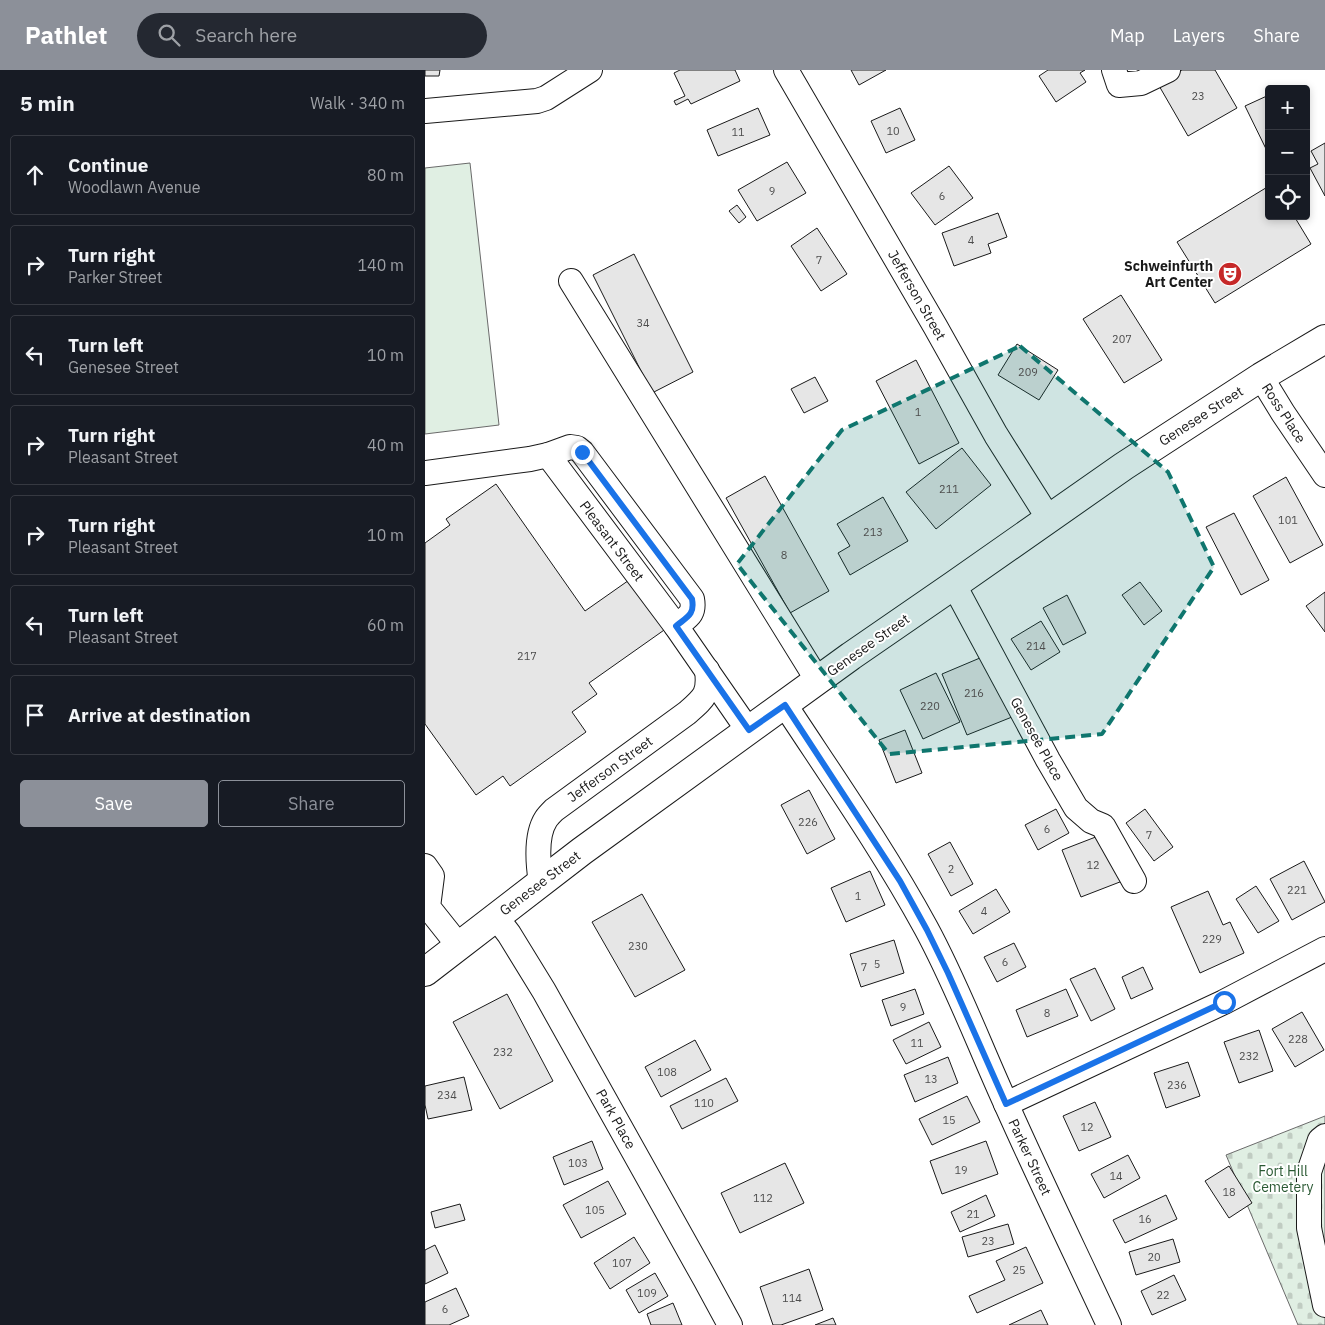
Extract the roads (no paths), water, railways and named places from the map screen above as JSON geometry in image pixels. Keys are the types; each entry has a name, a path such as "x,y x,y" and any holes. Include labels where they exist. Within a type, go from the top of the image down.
{"main road":[{"name":"Genesee Street","path":"425,972 582,851 851,656 1124,466 1261,377 1325,339"}],"street":[{"path":"425,111 537,101 546,98 590,70"},
{"name":"Jefferson Street","path":"786,70 996,434 1049,519"},
{"path":"1114,70 1119,85 1141,83 1168,70"},
{"path":"571,281 817,680"},
{"name":"Ross Place","path":"1261,377 1325,475"},
{"name":"Pleasant Street","path":"425,473 548,455 676,626 749,730"},
{"name":"Genesee Place","path":"954,585 1048,760 1076,808 1091,820 1103,826 1134,881"},
{"name":"Jefferson Street","path":"541,883 538,849 541,830 545,820 554,810 687,713 703,699 709,685 707,670"},
{"name":"Parker Street","path":"785,705 900,881 927,930 1039,1178 1109,1325"},
{"path":"425,866 432,876 428,907 459,946"},
{"name":"Park Place","path":"496,917 509,934 544,991 730,1325"},
{"path":"1006,1104 1224,1002 1325,949"},
{"path":"1325,1136 1320,1140 1309,1172 1309,1228 1325,1305"}],"place":[{"name":"Schweinfurth Art Center","path":"1230,274"}],"park label":[{"name":"Fort Hill Cemetery","path":"1283,1180"}]}
